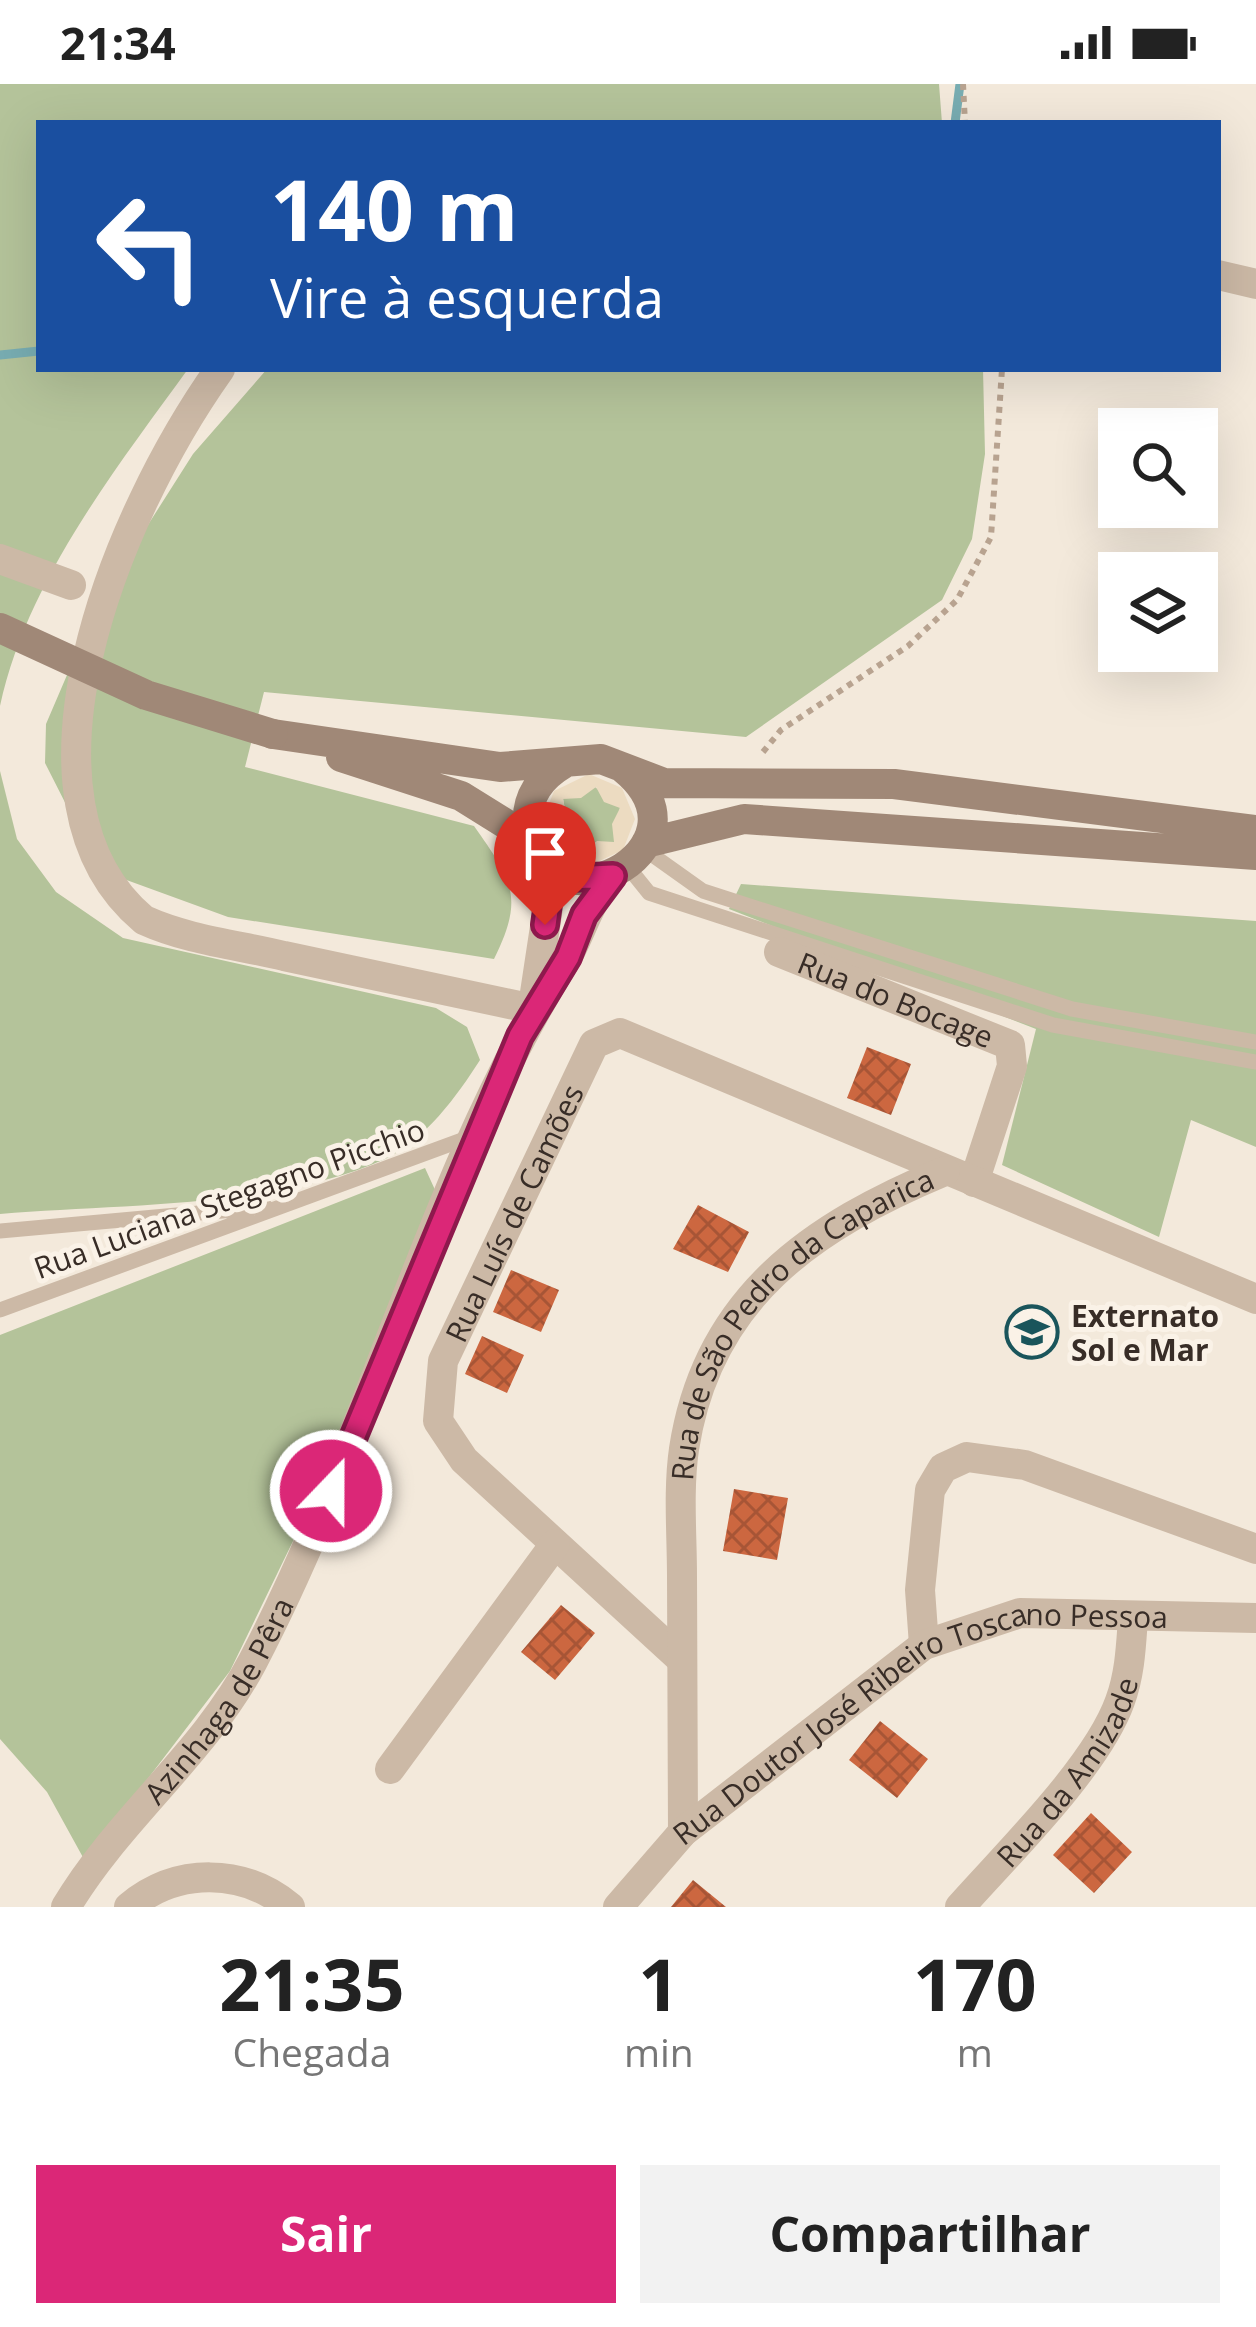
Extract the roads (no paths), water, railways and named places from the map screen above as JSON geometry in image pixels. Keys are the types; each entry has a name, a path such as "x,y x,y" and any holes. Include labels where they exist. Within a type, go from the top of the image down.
{"main road":[{"path":"0,628 146,695 461,796 569,878 744,819 1256,855"},
{"path":"273,734 500,767 574,760 614,764 664,783 893,784 1256,830"},
{"path":"536,849 527,819 534,792 550,772 574,760"},
{"path":"614,764 634,777 647,797 633,859"}],"street":[{"path":"1221,276 1256,284"},
{"path":"33,681 61,607 218,372"},
{"path":"0,559 61,607"},
{"name":"Azinhaga de Pêra","path":"533,1009 548,907 536,849"},
{"name":"Azinhaga de Pêra","path":"66,1907 250,1665 319,1521 476,1134 533,1009 568,957 584,915 633,859"},
{"path":"68,877 144,920 198,938 533,1009"},
{"name":"Rua do Bocage","path":"779,952 1010,1045 1012,1066 959,1177"},
{"name":"Rua Luís de Camões","path":"682,1660 464,1460 438,1421 443,1361 594,1043 620,1033 959,1177"},
{"name":"Rua de São Pedro da Caparica","path":"683,1832 682,1461 708,1360 758,1288 792,1253 864,1206 959,1177 1256,1299"},
{"path":"924,1645 920,1590 930,1490 943,1468 967,1457 1025,1465 1256,1549"},
{"path":"390,1769 555,1544"},
{"name":"Rua Doutor José Ribeiro Toscano Pessoa","path":"618,1907 683,1832 924,1645 1020,1612 1256,1618"},
{"name":"Rua da Amizade","path":"960,1907 1049,1805 1113,1719 1125,1684 1133,1618"},
{"path":"129,1907 152,1888 214,1878 265,1886 290,1907"}],"lane":[{"path":"633,859 703,891 1072,1009 1256,1042"},
{"path":"633,859 649,893 1053,1025 1256,1062"},
{"name":"Rua Luciana Stegagno Picchio","path":"0,1310 476,1134"},
{"path":"0,1231 290,1205"}],"waterway":[{"path":"955,120 960,84"},
{"path":"0,355 36,351"}],"place":[{"name":"Externato Sol e Mar","path":"1032,1332"}]}
